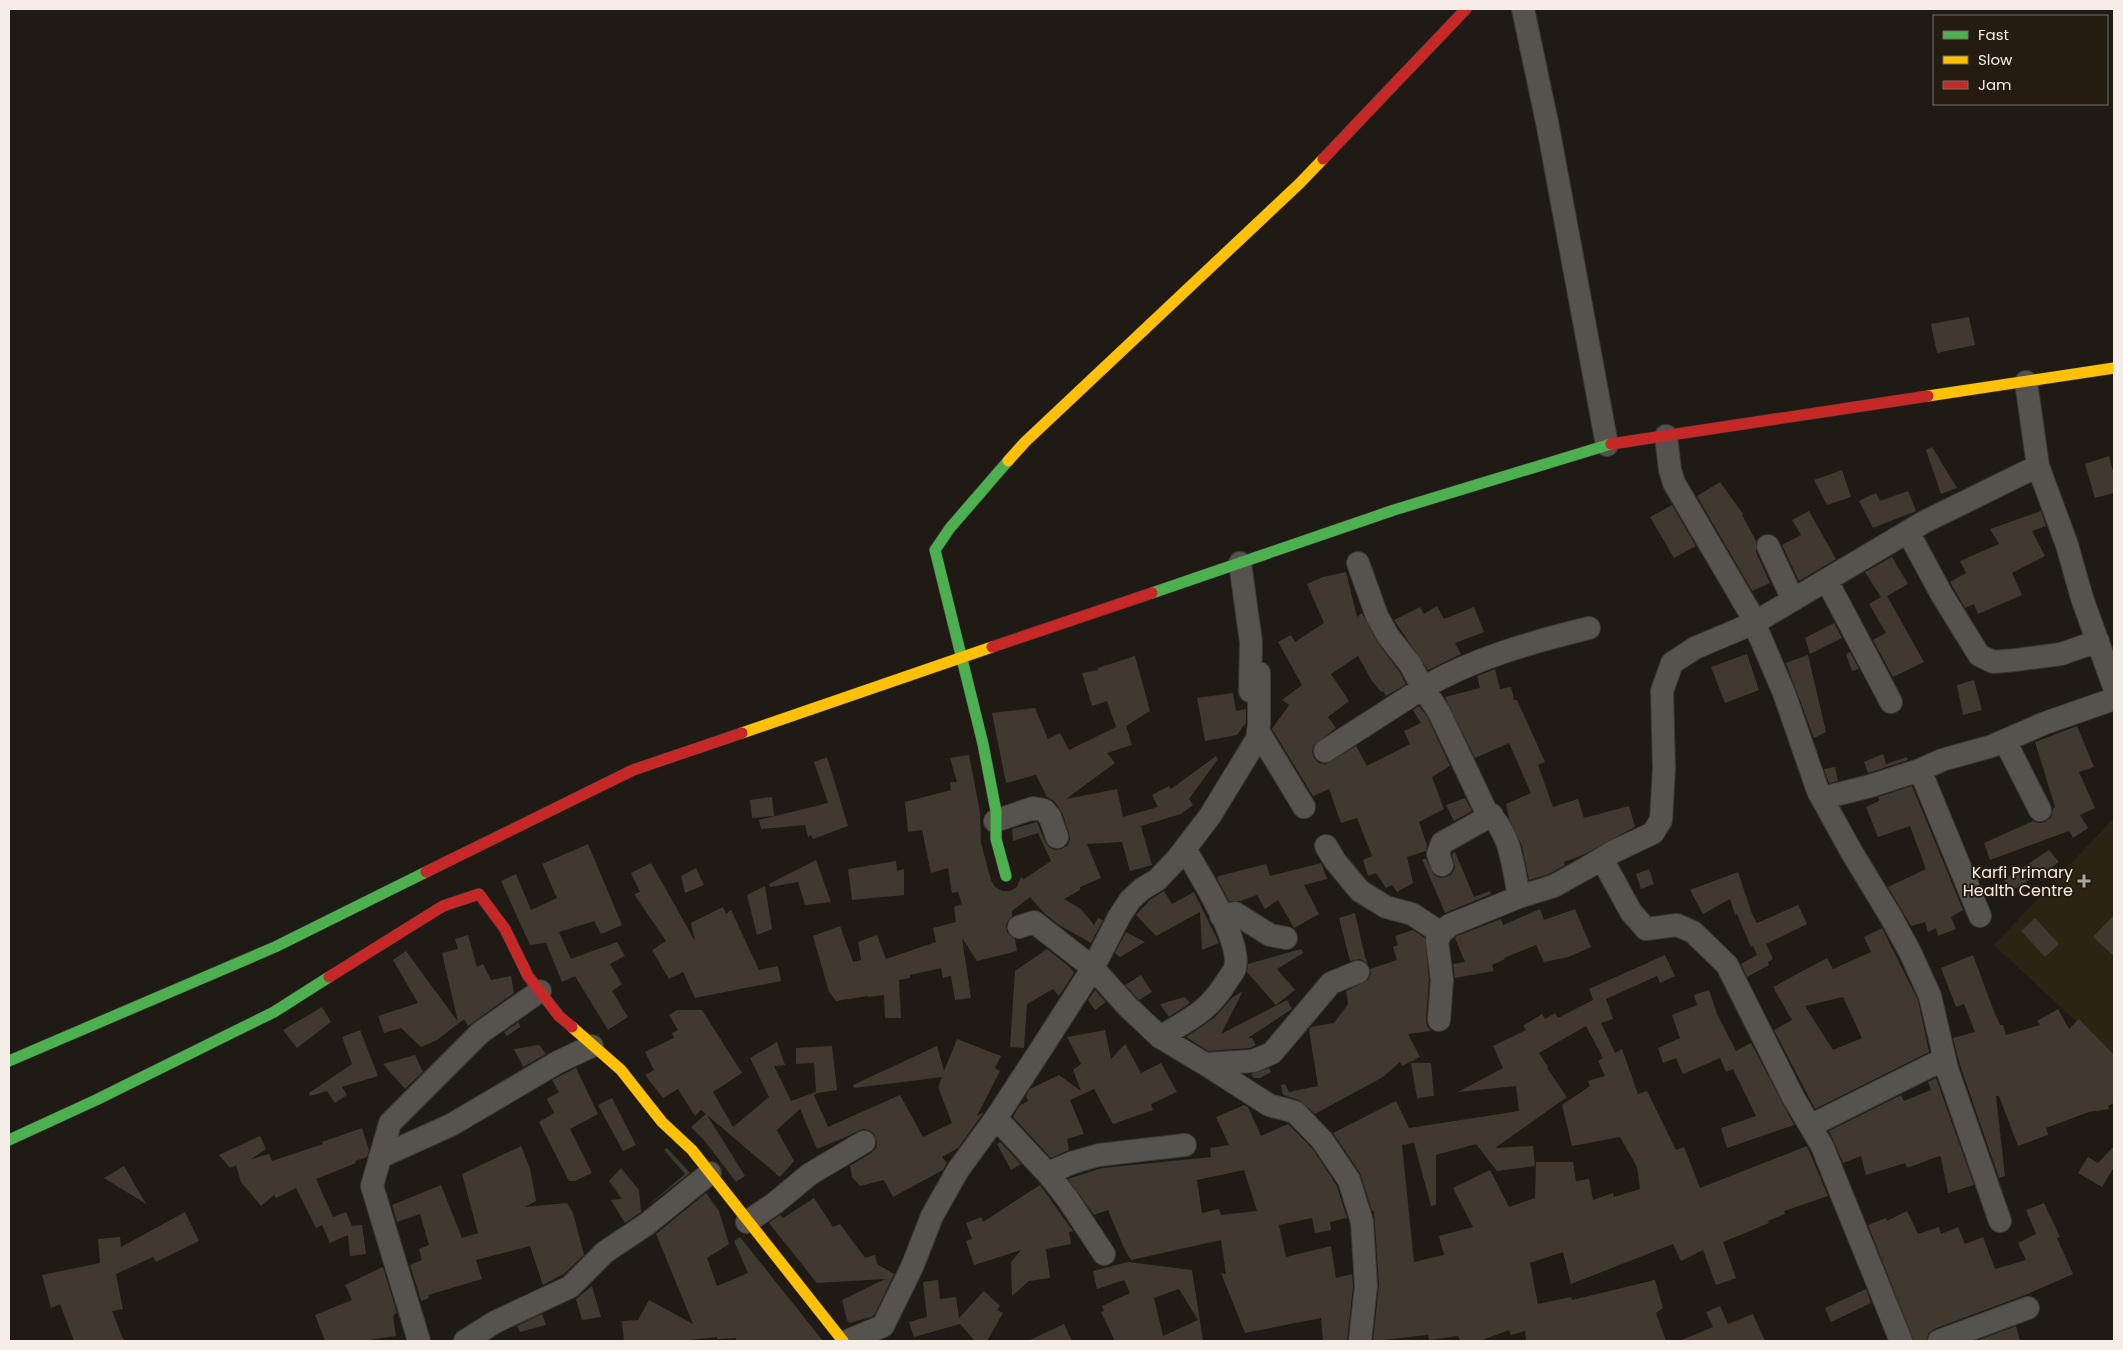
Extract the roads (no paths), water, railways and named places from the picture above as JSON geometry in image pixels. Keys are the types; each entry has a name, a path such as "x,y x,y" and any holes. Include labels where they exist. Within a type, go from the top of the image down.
{"street":[{"path":"1006,876 996,839 996,811 983,744 935,550 950,528 1025,442 1300,183 1466,9"},
{"path":"1522,9 1548,128 1608,445"},
{"path":"9,1061 275,947 633,770 1394,510 1608,445 2114,368"},
{"path":"2026,382 2038,466 2067,545 2082,598 2114,687"},
{"path":"1666,436 1670,470 1674,482 1754,623 1784,693 1822,798 1910,952 1930,996 1944,1059 2000,1221"},
{"path":"1439,1020 1442,980 1437,941 1440,933 1450,925 1519,897 1554,886 1653,833 1661,820 1664,769 1662,691 1672,663 1695,648 1754,623 1908,532 2038,466"},
{"path":"1908,532 1942,595 1979,655 1993,662 2015,660 2061,654 2098,641"},
{"path":"1768,546 1793,600"},
{"path":"1240,563 1251,642 1249,703"},
{"path":"1358,563 1377,616 1388,636 1410,664 1439,712 1486,811 1492,815 1504,830 1519,897"},
{"path":"1827,581 1892,702"},
{"path":"1326,751 1442,676 1493,655 1589,628"},
{"path":"846,1341 883,1326 912,1267 932,1216 958,1170 996,1118 1093,968 1119,917 1130,900 1142,889 1157,880 1185,849 1210,816 1257,739 1260,673"},
{"path":"1822,798 1920,770 1942,760 2004,740 2045,723 2114,699"},
{"path":"1258,731 1304,807"},
{"path":"2004,740 2040,810"},
{"path":"1920,770 1980,916"},
{"path":"995,821 1034,808 1044,810 1050,817 1057,837"},
{"path":"1442,866 1438,854 1442,843 1492,815"},
{"path":"1326,846 1360,891 1386,908 1412,914 1440,933"},
{"path":"1160,1037 1202,1012 1216,999 1235,968 1234,950 1227,927 1185,849"},
{"path":"1602,859 1631,912 1646,929 1677,925 1693,932 1727,965 1774,1062 1822,1146 1901,1341"},
{"path":"9,1140 96,1100 274,1012 443,906 479,894 505,929 528,976 559,1016 621,1070 662,1122 692,1150 843,1341"},
{"path":"1221,916 1235,913 1270,934 1286,938"},
{"path":"1019,927 1034,922 1093,968 1128,1008 1160,1037 1269,1105 1296,1112 1322,1140 1349,1180 1362,1222 1366,1286 1360,1341"},
{"path":"1206,1064 1253,1061 1272,1053 1331,984 1358,972"},
{"path":"419,1341 372,1186 390,1123 480,1033 540,991"},
{"path":"380,1157 451,1125 558,1062 592,1046"},
{"path":"1810,1126 1944,1059"},
{"path":"996,1118 1048,1173 1104,1254"},
{"path":"748,1222 775,1203 810,1174 864,1142"},
{"path":"1048,1173 1074,1162 1099,1155 1185,1145"},
{"path":"465,1341 495,1322 570,1287 605,1252 647,1224 710,1172"},
{"path":"1939,1341 2028,1308"}],"place":[{"name":"Karfi Primary Health Centre","path":"2084,881"}]}
